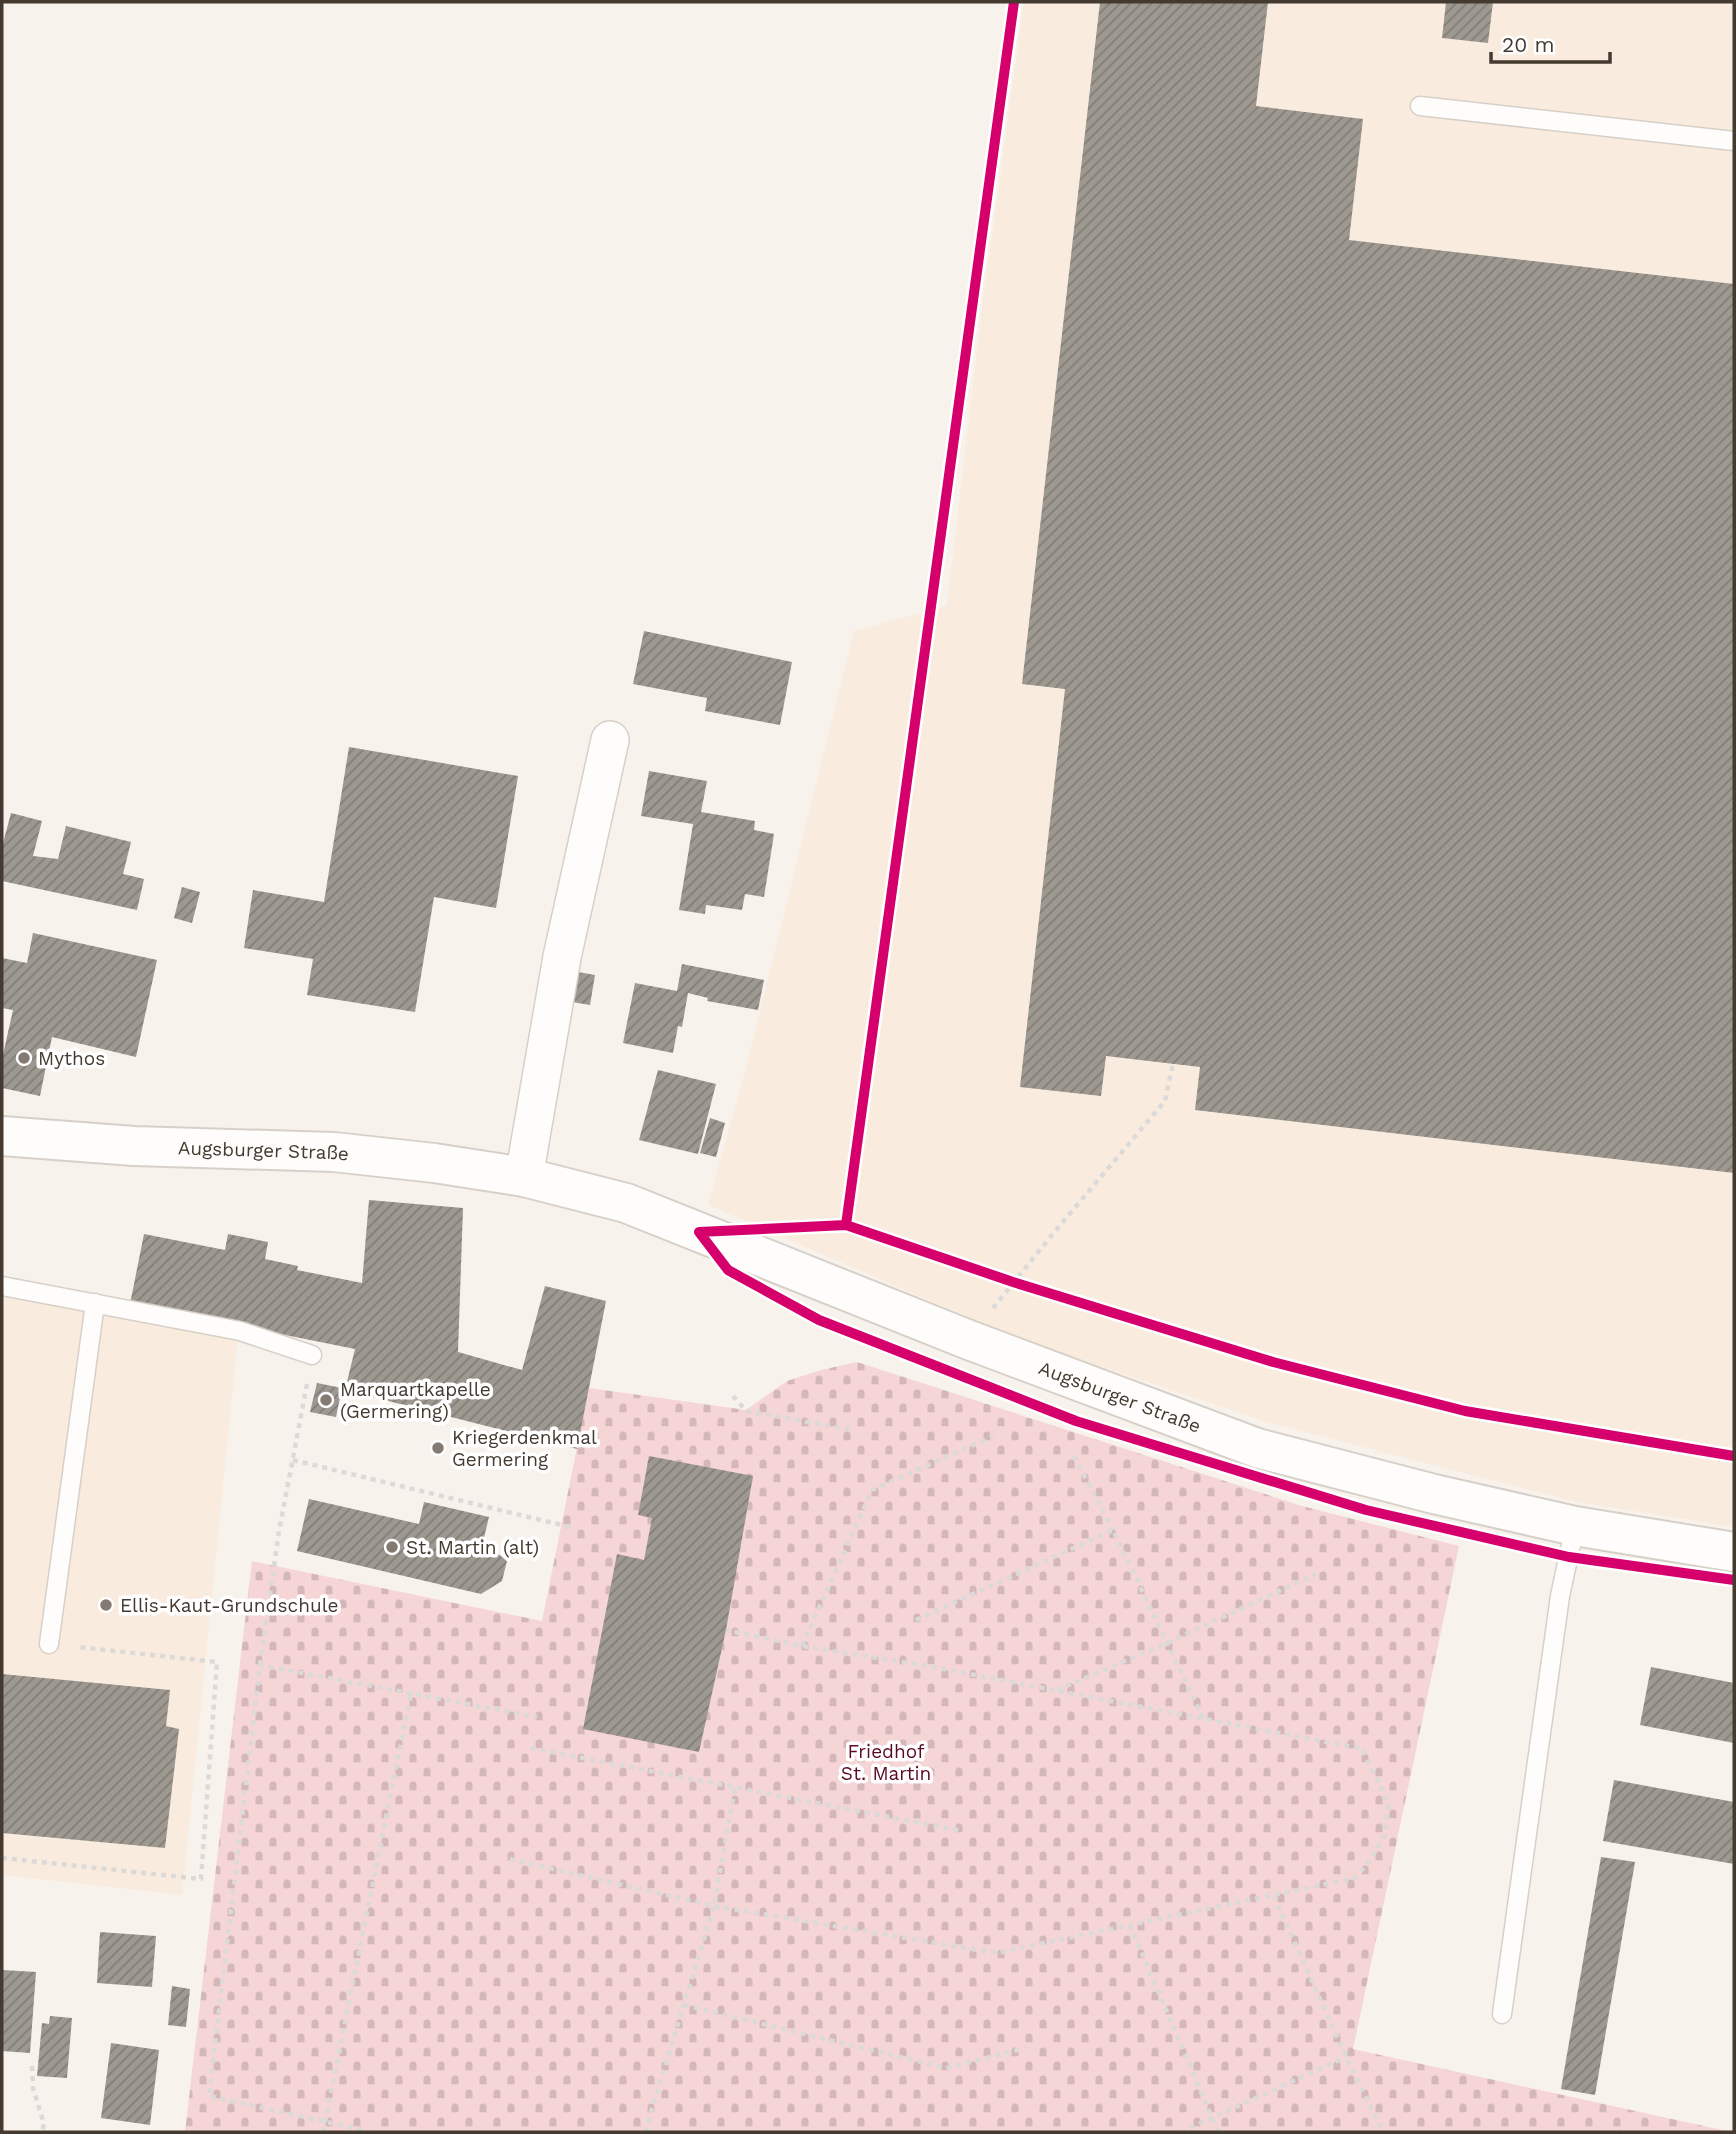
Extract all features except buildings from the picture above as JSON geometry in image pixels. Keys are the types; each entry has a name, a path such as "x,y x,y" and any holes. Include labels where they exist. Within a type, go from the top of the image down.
{"street":[{"path":"524,1177 562,957 610,740"},
{"name":"Augsburger Straße","path":"2,1136 134,1146 334,1152 434,1163 524,1177 626,1203 969,1339 1257,1448 1575,1527 1734,1552"}],"lane":[{"path":"1420,106 1734,141"},
{"path":"2,1286 240,1331 312,1356"},
{"path":"49,1644 95,1303"},
{"path":"1502,2014 1560,1596 1575,1527"}],"path":[{"path":"969,1339 1013,1282 1165,1101 1173,1063"},
{"path":"312,1356 279,1531 260,1665 209,2096 372,2132"},
{"path":"733,1396 746,1410 853,1430"},
{"path":"803,1646 872,1490 993,1436"},
{"path":"1074,1456 1204,1719"},
{"path":"293,1460 574,1528"},
{"path":"916,1620 1113,1531"},
{"path":"1056,1691 1316,1574"},
{"path":"510,1859 714,1906 996,1953 1355,1878 1371,1859 1385,1835 1388,1802 1362,1749 726,1630"},
{"path":"2,1858 201,1879 217,1662 49,1644"},
{"path":"260,1665 537,1717"},
{"path":"323,2132 411,1693"},
{"path":"531,1748 962,1831"},
{"path":"645,2132 714,1906 735,1787"},
{"path":"1274,1896 1346,2057 1383,2132"},
{"path":"1130,1925 1218,2132"},
{"path":"684,2005 946,2068 1026,2048"},
{"path":"1181,2132 1346,2057"},
{"path":"33,2066 33,2088 44,2124 42,2132"}],"shaded area":[{"path":"1024,2 1734,2 1734,1527 1572,1501 1270,1423 1019,1339 708,1205 746,1068 854,631 947,606 982,307"},
{"name":"Ellis-Kaut-Grundschule","path":"2,1296 238,1335 182,1895 2,1875"}],"green space":[{"name":"Friedhof St. Martin","path":"857,1362 1302,1506 1459,1546 1353,2049 1731,2132 185,2132 252,1561 542,1621 589,1388 746,1410 787,1381"}],"cycle path":[{"path":"846,1225 1014,2"},
{"path":"699,1232 846,1225 1013,1282 1273,1362 1465,1411 1734,1456"},
{"path":"699,1232 728,1270 819,1320 1076,1421 1366,1510 1569,1557 1734,1580"}],"place":[{"name":"Mythos","path":"24,1058"},
{"name":"Marquartkapelle (Germering)","path":"326,1400"},
{"name":"Kriegerdenkmal Germering","path":"438,1448"},
{"name":"St. Martin (alt)","path":"392,1547"},
{"name":"Ellis-Kaut-Grundschule","path":"106,1605"}]}
